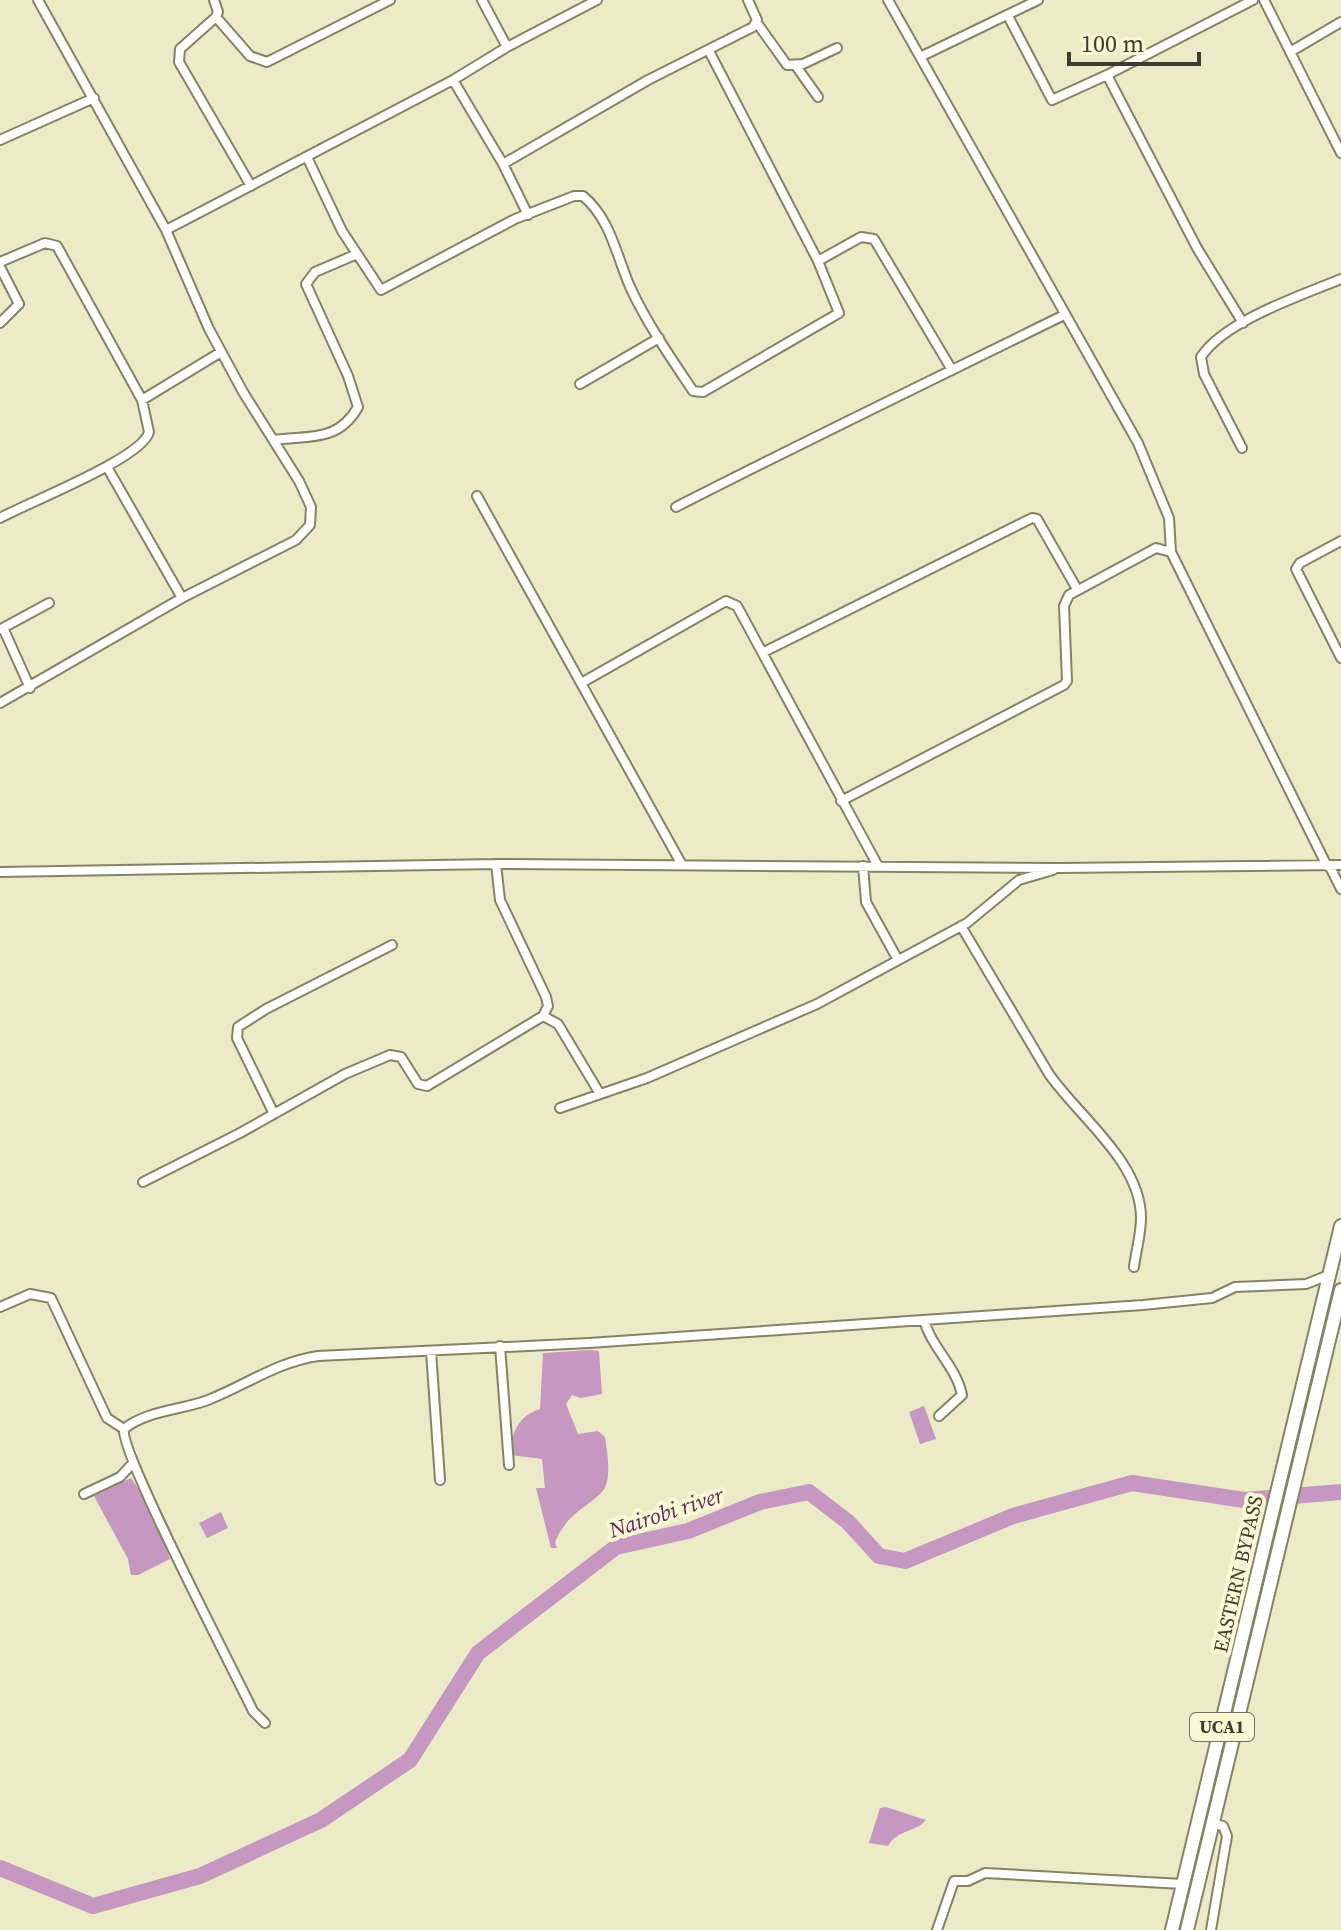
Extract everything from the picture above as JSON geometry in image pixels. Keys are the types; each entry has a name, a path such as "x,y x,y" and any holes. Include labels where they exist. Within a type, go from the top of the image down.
{"main road":[{"name":"EASTERN BYPASS","path":"1187,1930 1278,1524 1284,1466 1341,1226"},
{"name":"EASTERN BYPASS","path":"1172,1930 1278,1524 1299,1461 1341,1290"}],"street":[{"path":"0,703 182,598 307,532 311,507 221,352 166,230 38,0"},
{"path":"214,0 218,7 216,17 180,49 179,62 251,186"},
{"path":"216,17 250,56 267,62 390,0"},
{"path":"482,0 507,47"},
{"path":"166,230 453,80 507,47 597,0"},
{"path":"748,0 757,23 782,62 796,66 818,97"},
{"path":"888,0 1154,477 1169,518 1171,552 1341,889"},
{"path":"920,57 1038,0"},
{"path":"1008,16 1052,100 1253,0"},
{"path":"1264,0 1341,153"},
{"path":"1290,52 1341,22"},
{"path":"503,164 648,80 709,51 757,23"},
{"path":"796,66 837,48"},
{"path":"307,157 357,254 378,287 386,289 528,215 574,196 589,202 599,213 631,288 659,338 693,391 703,392 836,318 839,307 709,51"},
{"path":"1107,75 1197,248 1243,323"},
{"path":"453,80 503,164 528,215"},
{"path":"0,140 94,98"},
{"path":"818,261 861,237 874,239 952,370"},
{"path":"0,323 19,304 0,264 45,243 57,246 142,400 149,419 148,439 107,467 0,518"},
{"path":"274,440 310,439 325,435 340,427 358,407 348,376 306,284 315,272 357,254"},
{"path":"1242,448 1201,366 1206,350 1243,323 1341,279"},
{"path":"676,507 830,427 892,401 1064,315"},
{"path":"580,384 659,338"},
{"path":"142,400 221,352"},
{"path":"107,467 182,598"},
{"path":"477,496 682,865"},
{"path":"764,652 1032,518 1037,519 1077,589"},
{"path":"1341,541 1300,563 1296,569 1341,658"},
{"path":"841,801 1064,685 1064,606 1069,595 1156,548 1171,552"},
{"path":"583,682 726,601 737,606 878,866"},
{"path":"30,688 2,629 49,603"},
{"path":"0,872 496,864 1058,868 1341,865"},
{"path":"143,1182 345,1074 390,1055 401,1057 418,1084 427,1086 543,1016 548,1006 546,997 500,900 496,864"},
{"path":"863,866 866,902 898,960"},
{"path":"560,1108 726,1045 817,1004 961,926 1019,880 1058,868"},
{"path":"961,926 1065,1098 1121,1158 1138,1195 1141,1217 1134,1267"},
{"path":"274,1114 237,1038 238,1027 266,1009 392,945"},
{"path":"543,1016 558,1024 600,1094"},
{"path":"0,1307 30,1294 51,1298 103,1411 113,1424 124,1429 150,1417 205,1401 279,1364 300,1358 1192,1301 1212,1298 1235,1287 1306,1284 1329,1275"},
{"path":"924,1320 928,1337 944,1356 961,1390 959,1399 939,1416"},
{"path":"500,1346 509,1465"},
{"path":"431,1351 440,1480"},
{"path":"124,1429 122,1437 133,1463 253,1711 265,1723"},
{"path":"84,1494 120,1477 133,1463"},
{"path":"1210,1823 1223,1826 1227,1836 1211,1930"},
{"path":"937,1930 954,1881 968,1881 985,1873 1183,1884"}],"shaded area":[{"path":"599,1351 602,1394 581,1398 572,1395 566,1404 578,1434 598,1431 605,1437 607,1482 601,1493 565,1525 555,1542 557,1548 551,1548 536,1488 545,1488 542,1459 511,1455 512,1440 521,1421 540,1409 543,1353"},
{"path":"924,1406 936,1439 920,1444 909,1412"},
{"path":"131,1478 149,1505 170,1559 138,1575 131,1575 128,1559 94,1496"},
{"path":"221,1512 228,1528 207,1538 199,1523"},
{"path":"886,1807 926,1820 897,1836 888,1846 869,1843 880,1808"}],"waterway":[{"name":"Nairobi river","path":"0,1868 93,1906 200,1876 321,1820 410,1760 478,1653 616,1547 688,1531 760,1502 809,1492 848,1522 879,1556 905,1561 1013,1516 1132,1483 1244,1500 1341,1492"}]}
